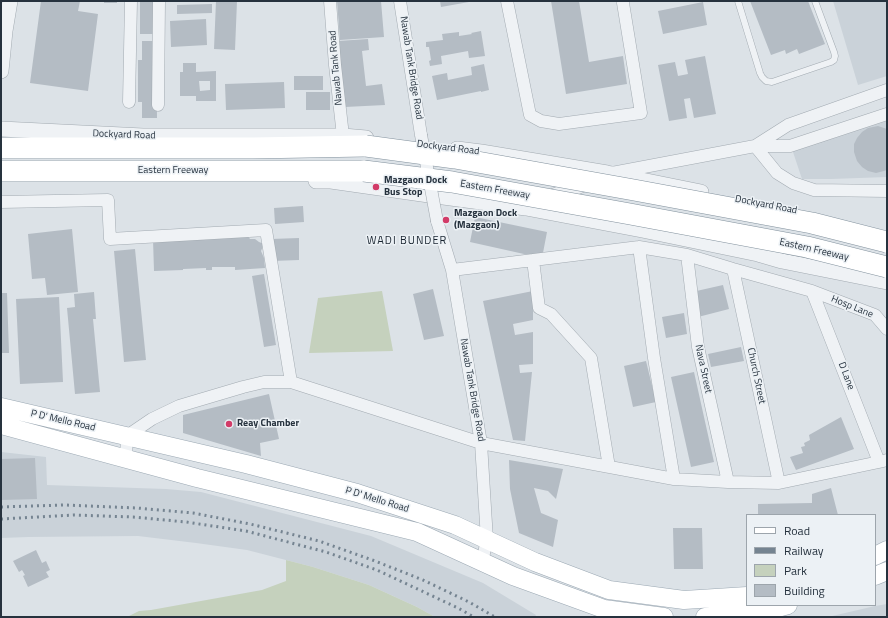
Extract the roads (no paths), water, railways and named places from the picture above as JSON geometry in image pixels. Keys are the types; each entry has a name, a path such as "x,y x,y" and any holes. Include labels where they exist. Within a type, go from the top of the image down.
{"highway":[{"path":"1,148 253,148 366,146 455,158 650,193 812,223 887,242"},
{"name":"Eastern Freeway","path":"1,171 364,171 452,182 638,215 807,247 887,267"}],"main road":[{"name":"P D' Mello Road","path":"1,407 246,464 357,492 455,525 535,562 610,590 684,600 746,596"},
{"name":"P D' Mello Road","path":"1,425 197,478 417,532 513,576 604,609 664,617"},
{"path":"876,556 887,550"},
{"path":"876,576 887,571"},
{"path":"705,617 767,611 784,606"}],"street":[{"path":"1,72 10,1"},
{"path":"129,102 131,1"},
{"path":"158,105 159,1"},
{"name":"Nawab Tank Road","path":"330,1 343,136"},
{"name":"Nawab Tank Bridge Road","path":"400,1 437,220 452,270 482,443 487,540 482,562"},
{"path":"508,1 530,115 541,121 559,124 641,113 623,3"},
{"path":"754,146 788,125 887,90"},
{"path":"526,208 607,174 754,146 790,146 887,114"},
{"name":"Dockyard Road","path":"1,129 143,136 343,136 424,140 809,213 887,232"},
{"path":"424,140 436,196"},
{"path":"754,146 777,173 793,184 814,190 887,191"},
{"path":"1,181 331,181 526,208 642,230 758,254 782,261 887,282"},
{"path":"1,202 108,200 110,239 266,230 291,382"},
{"path":"639,248 654,358 674,479"},
{"name":"Hosp Lane","path":"452,270 639,248 687,254 733,269 812,290 875,314 887,329"},
{"name":"Nava Street","path":"687,254 698,347 728,482"},
{"path":"533,260 539,308 551,314 591,358 609,467"},
{"name":"Church Street","path":"733,269 779,483"},
{"name":"D Lane","path":"812,290 883,461"},
{"path":"126,458 127,436 152,419 180,406 242,387 264,382 291,382 482,443 674,479 779,483 883,461"}],"lane":[{"path":"738,1 762,78 766,81 772,82 834,60 834,52 815,1"}],"railway":[{"path":"1,507 64,505 137,508 193,513 250,524 319,541 375,561 423,580 469,602 495,617"},
{"path":"1,519 74,515 133,517 186,522 246,531 326,552 377,570 474,617"}],"place":[{"name":"Mazgaon Dock Bus Stop","path":"376,187"},
{"name":"Mazgaon Dock (Mazgaon)","path":"446,220"},
{"name":"Reay Chamber","path":"229,424"}],"district":[{"name":"WADI BUNDER","path":"407,241"}]}
